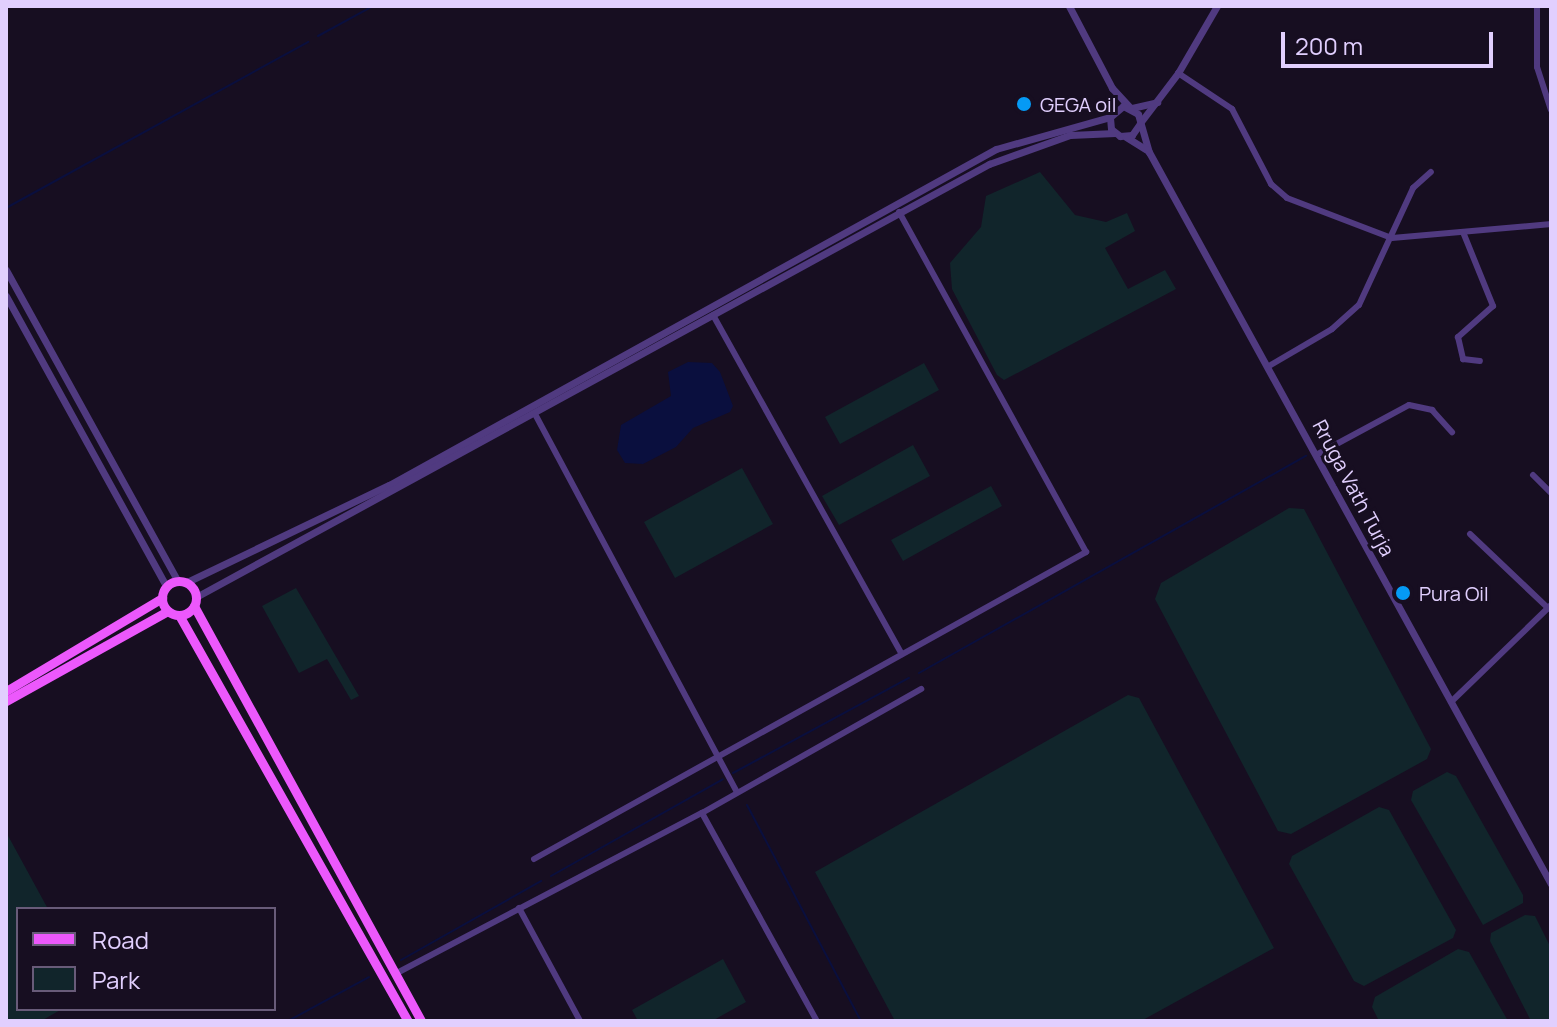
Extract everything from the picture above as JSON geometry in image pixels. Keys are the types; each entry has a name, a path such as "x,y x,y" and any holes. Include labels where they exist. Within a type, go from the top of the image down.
{"main road":[{"path":"6,691 162,598 166,586 182,581 421,1021"},
{"path":"162,598 168,611 179,615 408,1021"},
{"path":"179,615 195,602"},
{"path":"6,701 168,611"}],"street":[{"name":"Rruga Vath Turja","path":"1069,6 1112,88 1130,107 1140,124 1149,152 1318,454 1551,884"},
{"path":"1126,137 1159,101 1217,6"},
{"path":"1537,6 1537,67 1551,110"},
{"path":"1178,73 1232,109 1280,194 1392,238 1551,224"},
{"name":"Rruga Vath Turja","path":"1112,88 1111,114 1115,133 1149,152"},
{"path":"6,270 182,581 389,485 996,149 1130,107 1159,101"},
{"path":"195,602 899,212 1042,142 1091,131 1115,133"},
{"path":"1269,366 1332,329 1359,305 1413,188 1431,172"},
{"path":"534,859 1086,552 899,212"},
{"path":"1463,232 1493,306 1458,337 1463,359 1480,361"},
{"path":"6,296 166,586"},
{"path":"713,315 902,654"},
{"path":"1318,454 1409,405 1432,410 1452,432"},
{"path":"535,414 737,793"},
{"path":"1533,475 1551,493"},
{"path":"1451,702 1550,606 1470,534"},
{"path":"395,974 702,813 921,689"},
{"path":"702,813 817,1021"},
{"path":"519,908 580,1021"}],"green space":[{"path":"1040,172 1075,215 1106,222 1127,213 1135,231 1105,248 1128,289 1165,270 1176,289 1004,380 997,375 952,289 950,263 981,227 986,196"},
{"path":"924,363 939,390 840,444 825,417"},
{"path":"913,445 930,476 839,525 822,496"},
{"path":"742,468 773,524 675,578 644,522"},
{"path":"991,486 1002,506 903,561 891,540"},
{"path":"1289,508 1304,509 1431,749 1427,759 1291,834 1278,831 1155,599 1161,583"},
{"path":"296,588 359,696 351,700 327,659 299,673 262,606"},
{"path":"1128,695 1139,698 1274,948 1141,1021 895,1021 815,872"},
{"path":"1447,772 1456,776 1523,895 1523,903 1483,925 1411,800 1413,791"},
{"path":"1379,807 1389,810 1456,930 1453,938 1364,986 1354,981 1289,864 1292,856"},
{"path":"6,832 47,907 16,907 16,1011 58,1011 41,1021 6,1021"},
{"path":"1525,915 1535,916 1551,948 1551,1021 1531,1021 1490,941 1491,933"},
{"path":"1458,949 1469,952 1508,1021 1379,1021 1372,1007 1375,997"},
{"path":"723,959 746,1002 712,1021 638,1021 632,1010"}],"shaded area":[{"path":"688,362 712,363 720,372 733,406 730,412 693,428 676,447 643,464 625,463 617,450 621,425 671,396 668,372"}],"waterway":[{"path":"318,36 373,6"},
{"path":"6,208 308,42"},
{"path":"919,673 1306,456"},
{"path":"733,773 909,678"},
{"path":"551,876 723,779"},
{"path":"747,805 861,1021"},
{"path":"401,960 541,881"},
{"path":"288,1021 369,977"}],"place":[{"name":"GEGA oil","path":"1024,104"},
{"name":"Pura Oil","path":"1403,593"}]}
